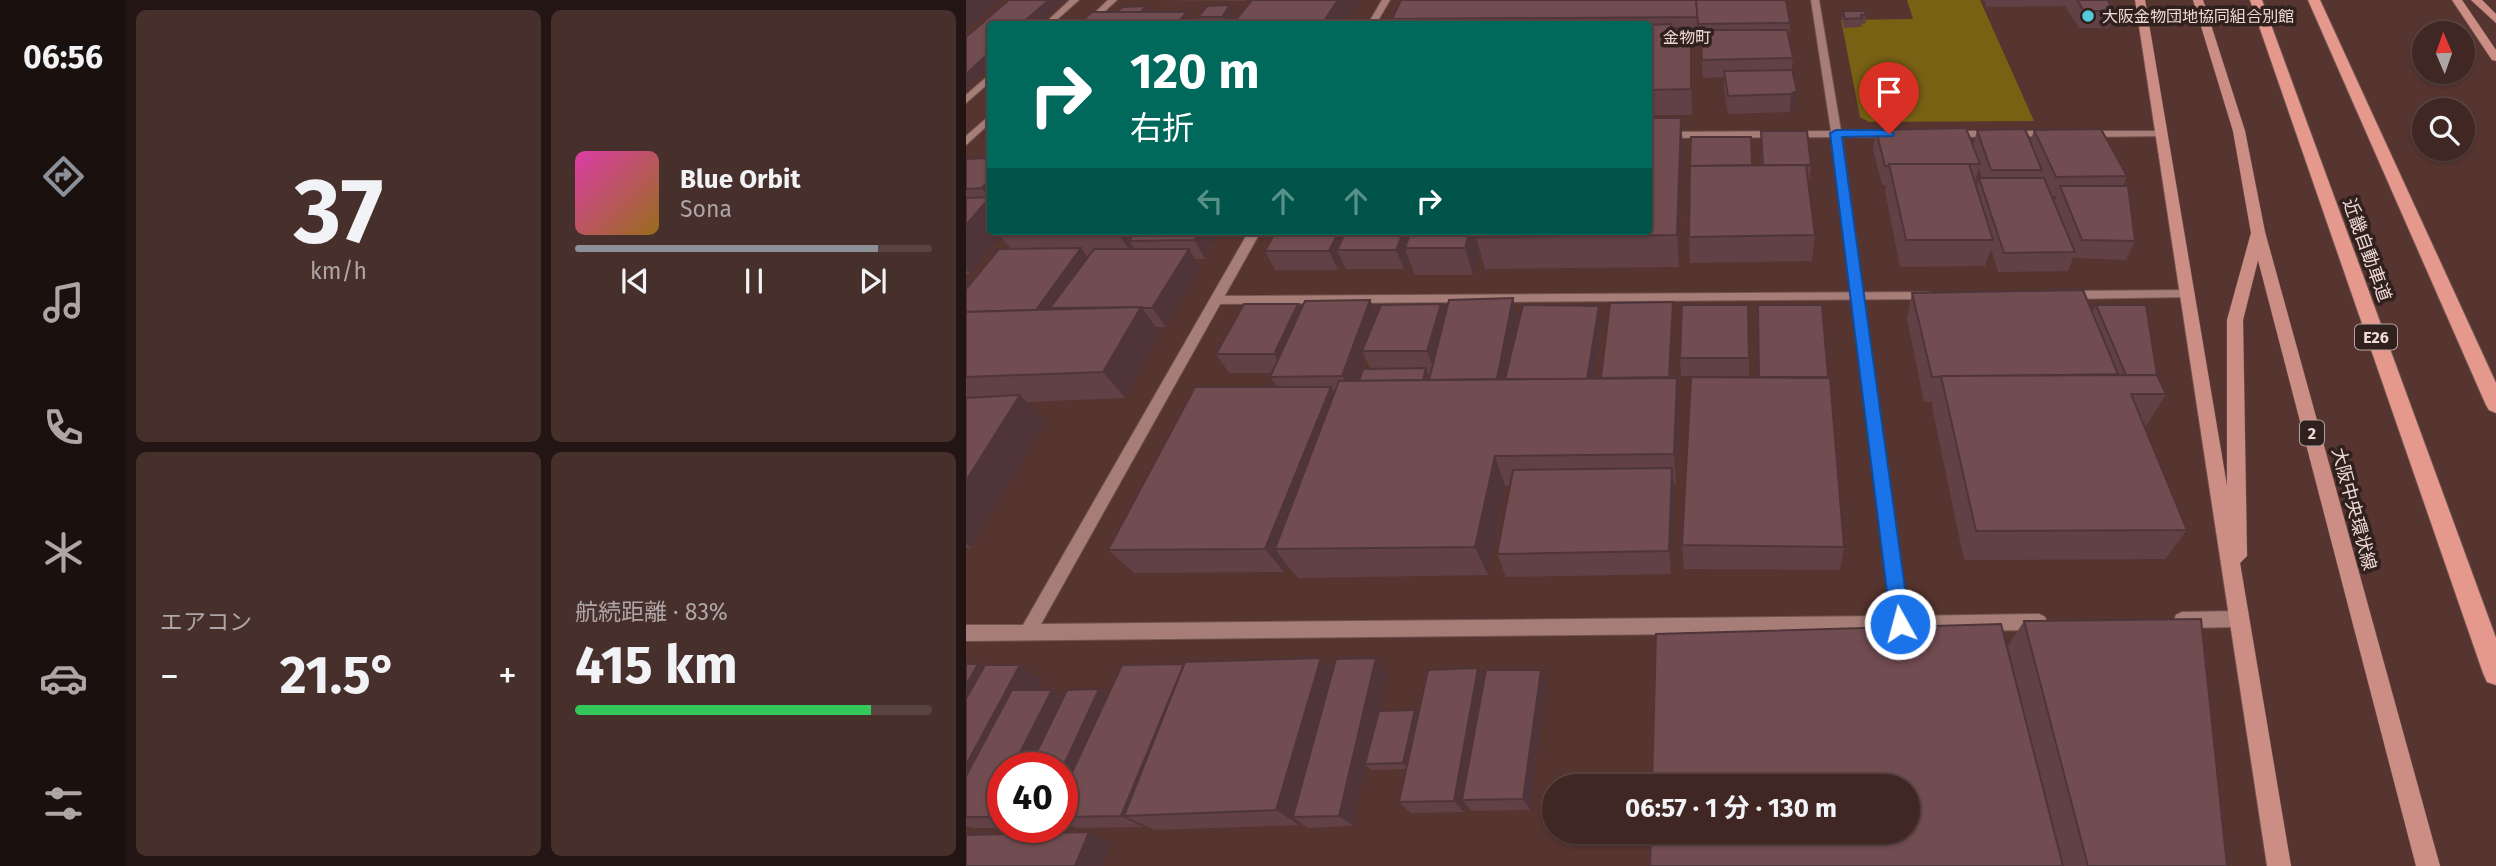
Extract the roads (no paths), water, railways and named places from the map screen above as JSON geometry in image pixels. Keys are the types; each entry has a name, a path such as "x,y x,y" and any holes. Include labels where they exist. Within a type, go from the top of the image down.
{"highway":[{"name":"近畿自動車道","path":"2256,0 2496,673"},
{"path":"2314,0 2496,405"}],"main road":[{"path":"2140,0 2279,866"},
{"name":"大阪中央環状線","path":"2198,0 2239,131 2258,232 2428,866"},
{"path":"2457,0 2496,58"},
{"path":"2476,0 2496,20"},
{"path":"2238,620 2235,320 2258,232"}],"street":[{"path":"1051,21 1075,0"},
{"path":"1090,21 1112,0"},
{"path":"1374,21 1386,0"},
{"path":"1815,0 1836,133 1900,624"},
{"path":"966,100 987,81"},
{"path":"966,142 987,121"},
{"path":"1652,135 1905,134"},
{"path":"1933,134 2058,134"},
{"path":"2072,134 2162,134"},
{"path":"1027,632 1253,235"},
{"path":"2061,295 2187,294"},
{"path":"1216,300 1939,296"},
{"path":"2163,621 2238,620"},
{"path":"966,633 2052,622"}],"place":[{"name":"大阪金物団地協同組合別館","path":"2088,16"}],"district":[{"name":"金物町","path":"1687,37"}]}
